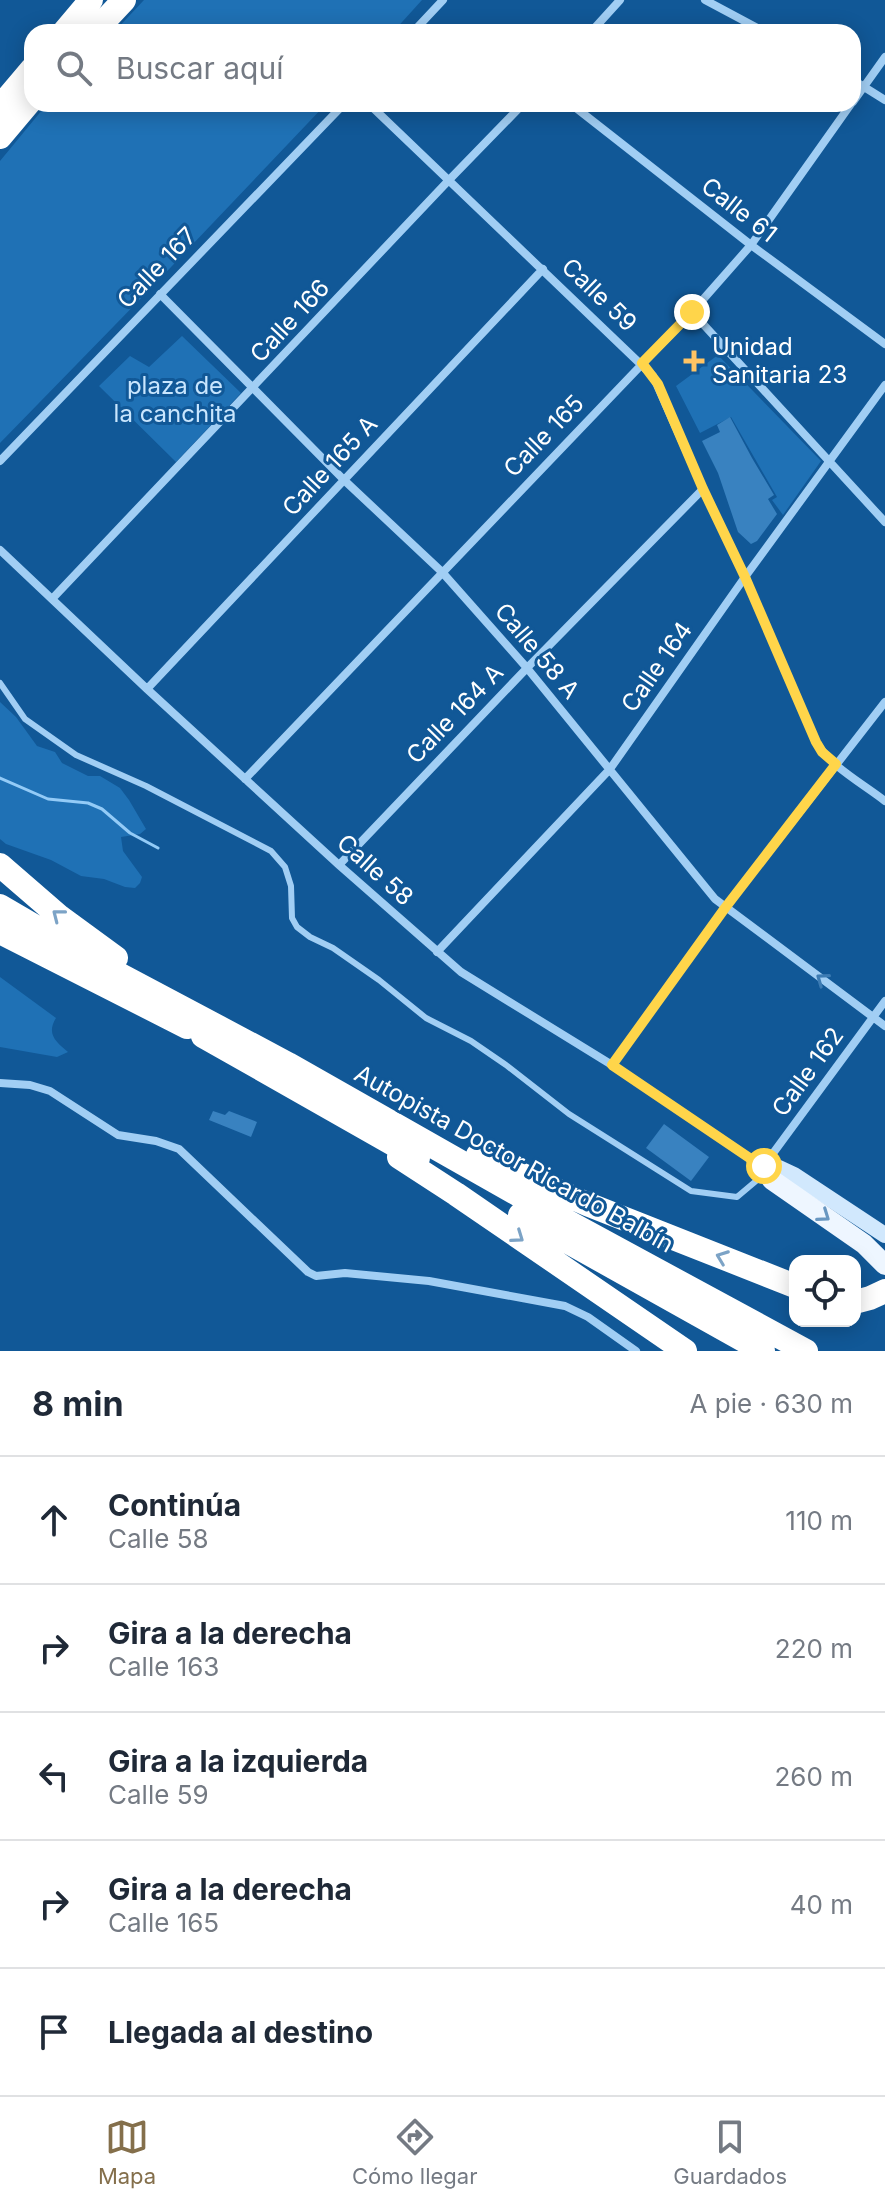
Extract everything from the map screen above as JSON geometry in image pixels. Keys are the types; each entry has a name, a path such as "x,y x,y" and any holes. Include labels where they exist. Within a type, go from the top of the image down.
{"highway":[{"path":"68,24 84,0"},
{"path":"69,24 91,0"},
{"path":"97,24 116,0"},
{"path":"99,24 124,0"},
{"path":"0,139 17,101"},
{"path":"0,865 60,917 194,1022"},
{"path":"0,906 194,1022"},
{"path":"0,919 194,1022"},
{"path":"0,932 194,1022"},
{"name":"Autopista Doctor Ricardo Balbín","path":"194,1022 806,1351"},
{"path":"277,1068 536,1183 789,1284"},
{"path":"277,1068 685,1351"},
{"name":"Autopista Doctor Ricardo Balbín","path":"277,1068 763,1351"},
{"path":"861,1300 885,1291"}],"main road":[{"path":"763,1167 772,1180 864,1244 882,1247"}],"street":[{"path":"420,24 443,0"},
{"path":"598,24 620,0"},
{"path":"705,0 750,24"},
{"name":"Calle 165","path":"861,90 885,57"},
{"path":"861,84 885,100"},
{"name":"Calle 167","path":"0,461 336,112"},
{"name":"Calle 59","path":"377,112 642,363 658,384 816,742 836,764 885,801"},
{"name":"Calle 166","path":"52,599 515,112"},
{"name":"Calle 61","path":"581,112 751,245 885,344"},
{"name":"Calle 165","path":"245,779 692,312 751,245 846,112"},
{"name":"Calle 165 A","path":"147,689 543,269"},
{"name":"Calle 58 A","path":"160,294 344,480 442,572 527,668 715,899 885,1026"},
{"path":"692,312 885,522"},
{"name":"Calle 164","path":"437,952 610,769 885,385"},
{"name":"Calle 164 A","path":"339,865 703,489"},
{"name":"Calle 58","path":"0,550 147,689 437,952 483,987 612,1065 763,1167"},
{"path":"612,1065 725,908 885,702"},
{"name":"Calle 162","path":"763,1167 885,1001"},
{"path":"0,1083 30,1085 50,1091 118,1135 156,1141 179,1149 308,1272 316,1276 345,1273 429,1281 565,1306 588,1317 636,1351"}],"lane":[{"path":"0,683 25,719 76,755 146,786 271,851 285,867 291,886 292,918 297,927 379,980 426,1018 471,1041 506,1065 569,1114 691,1191 737,1197 756,1181 763,1167"}],"green space":[{"path":"144,0 422,0 400,24 122,24"},
{"path":"40,112 318,112 0,443 0,161"},
{"name":"plaza de la canchita","path":"182,336 241,393 176,462 99,386 130,356 149,367"},
{"path":"718,355 821,461 783,515 772,500 777,497 731,417 700,433 676,386"},
{"path":"0,702 16,717 37,746 55,752 62,763 88,776 100,776 120,788 129,800 146,829 140,834 121,837 123,851 142,877 135,888 81,876 0,839"},
{"path":"0,977 56,1018 52,1033 68,1052 57,1057 0,1047"}],"building":[{"path":"730,417 774,495 768,499 777,514 757,541 751,544 738,532 718,473 702,441 720,432 717,425"},
{"path":"213,1111 225,1115 229,1111 257,1122 251,1137 209,1120"},
{"path":"664,1124 709,1157 691,1181 646,1148"}],"waterway":[{"path":"0,778 48,799 88,803 102,809 130,833 158,848"}],"place":[{"name":"Unidad Sanitaria 23","path":"694,361"}],"route":[{"path":"692,312 642,363 658,384 816,742 836,764 725,908 612,1065 764,1166"}]}
